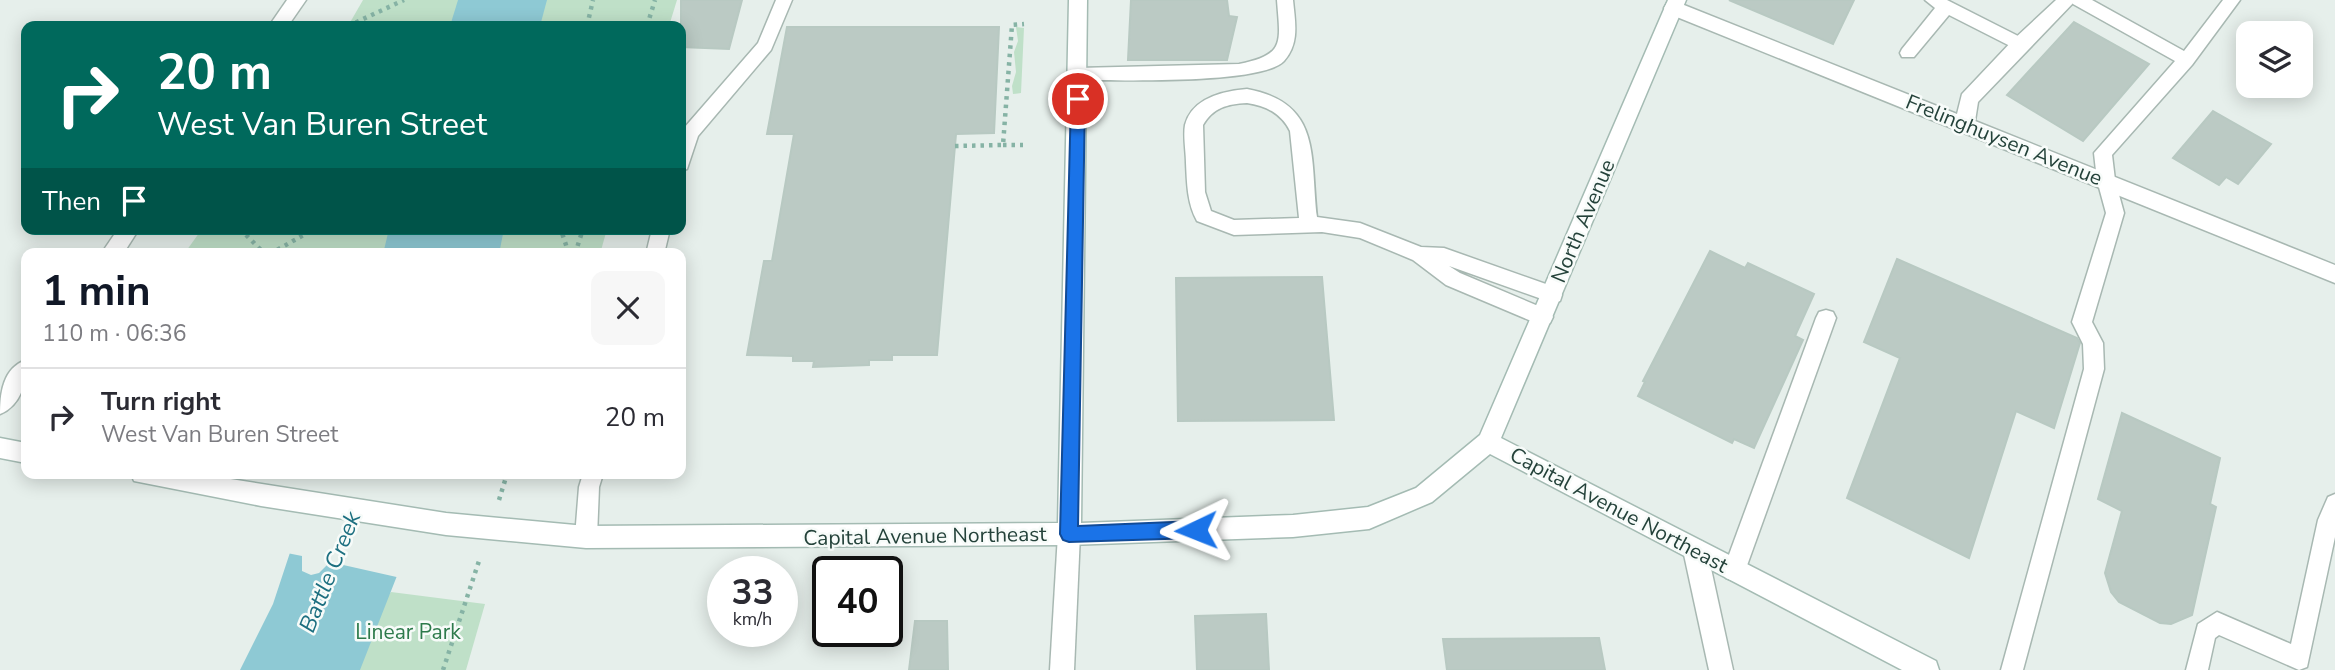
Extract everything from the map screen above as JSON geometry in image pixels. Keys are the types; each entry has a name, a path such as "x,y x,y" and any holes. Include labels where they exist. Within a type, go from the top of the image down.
{"street":[{"path":"282,21 297,0"},
{"path":"1062,670 1069,534 1078,0"},
{"path":"1965,124 1969,99 2020,44 2067,0"},
{"name":"Frelinghuysen Avenue","path":"1675,4 2335,274"},
{"name":"North Avenue","path":"1488,442 1675,4"},
{"path":"0,404 21,376"},
{"name":"Capital Avenue Northeast","path":"169,479 446,524 586,537 1069,534 1293,526 1368,518 1424,495 1488,442 1927,670"},
{"path":"0,448 21,452"},
{"path":"1695,550 1721,670"}],"lane":[{"path":"686,147 690,133 765,46 784,0"},
{"path":"1078,74 1239,70 1267,65 1285,47 1288,34 1285,0"},
{"path":"2079,0 2186,60"},
{"path":"2012,670 2094,369 2092,343 2082,322 2115,213 2106,180 2103,153 2186,60 2232,0"},
{"path":"1908,53 1940,4 2020,44"},
{"path":"1309,224 1299,131 1288,110 1276,102 1258,98 1232,97 1206,106 1194,125 1196,192 1203,216 1217,225 1231,228 1309,224 1354,229 1420,255 1453,279 1543,317"},
{"path":"1420,255 1444,256 1553,295"},
{"path":"1734,571 1826,318"},
{"path":"586,537 591,479"},
{"path":"2197,670 2206,632 2217,624 2299,659 2328,520 2335,505"}],"path":[{"path":"359,21 404,0"},
{"path":"588,21 593,0"},
{"path":"648,21 655,0"},
{"path":"1003,145 1012,24 1024,24"},
{"path":"955,146 1023,145"},
{"path":"246,235 261,248"},
{"path":"278,248 303,235"},
{"path":"443,670 489,529"}],"green space":[{"path":"363,0 677,0 671,21 351,21"},
{"path":"1016,27 1024,28 1021,93 1013,94 1016,72 1014,52 1018,41"},
{"path":"198,235 605,235 602,248 188,248"},
{"name":"Linear Park","path":"391,592 485,604 466,670 334,670"}],"water":[{"path":"458,0 547,0 541,21 452,21"},
{"path":"388,235 503,235 500,248 384,248"},
{"name":"Battle Creek","path":"314,479 435,479 360,670 240,670 273,604"}],"pier":[{"path":"311,479 438,479 401,578 330,562 319,573 311,575 302,571 302,556 287,553"}],"building":[{"path":"681,0 742,0 729,49 686,47 686,21 681,21"},
{"path":"1131,0 1227,0 1229,16 1237,17 1227,60 1128,60"},
{"path":"1729,0 1854,0 1833,44"},
{"path":"2074,22 2149,64 2083,141 2007,95"},
{"path":"787,27 999,27 994,133 956,134 937,355 892,355 892,360 869,360 869,365 813,367 814,361 793,361 793,356 747,355 764,261 772,261 794,134 767,134"},
{"path":"2213,111 2271,144 2238,184 2226,177 2219,185 2173,158"},
{"path":"1710,251 1745,268 1748,263 1814,294 1795,336 1803,340 1754,448 1734,439 1732,443 1638,396 1645,382 1643,381"},
{"path":"1897,259 2077,338 2080,343 2054,428 2016,411 1969,558 1847,498 1900,358 1864,342"},
{"path":"1322,277 1334,420 1178,421 1176,278"},
{"path":"2122,413 2220,458 2210,504 2216,507 2192,615 2171,624 2160,623 2119,602 2111,592 2105,573 2122,511 2098,499"},
{"path":"1266,614 1269,670 1197,670 1195,616"},
{"path":"915,621 947,621 948,670 909,670"},
{"path":"1599,638 1605,670 1447,670 1443,639"}],"route":[{"path":"1078,99 1069,534 1196,530"}]}
